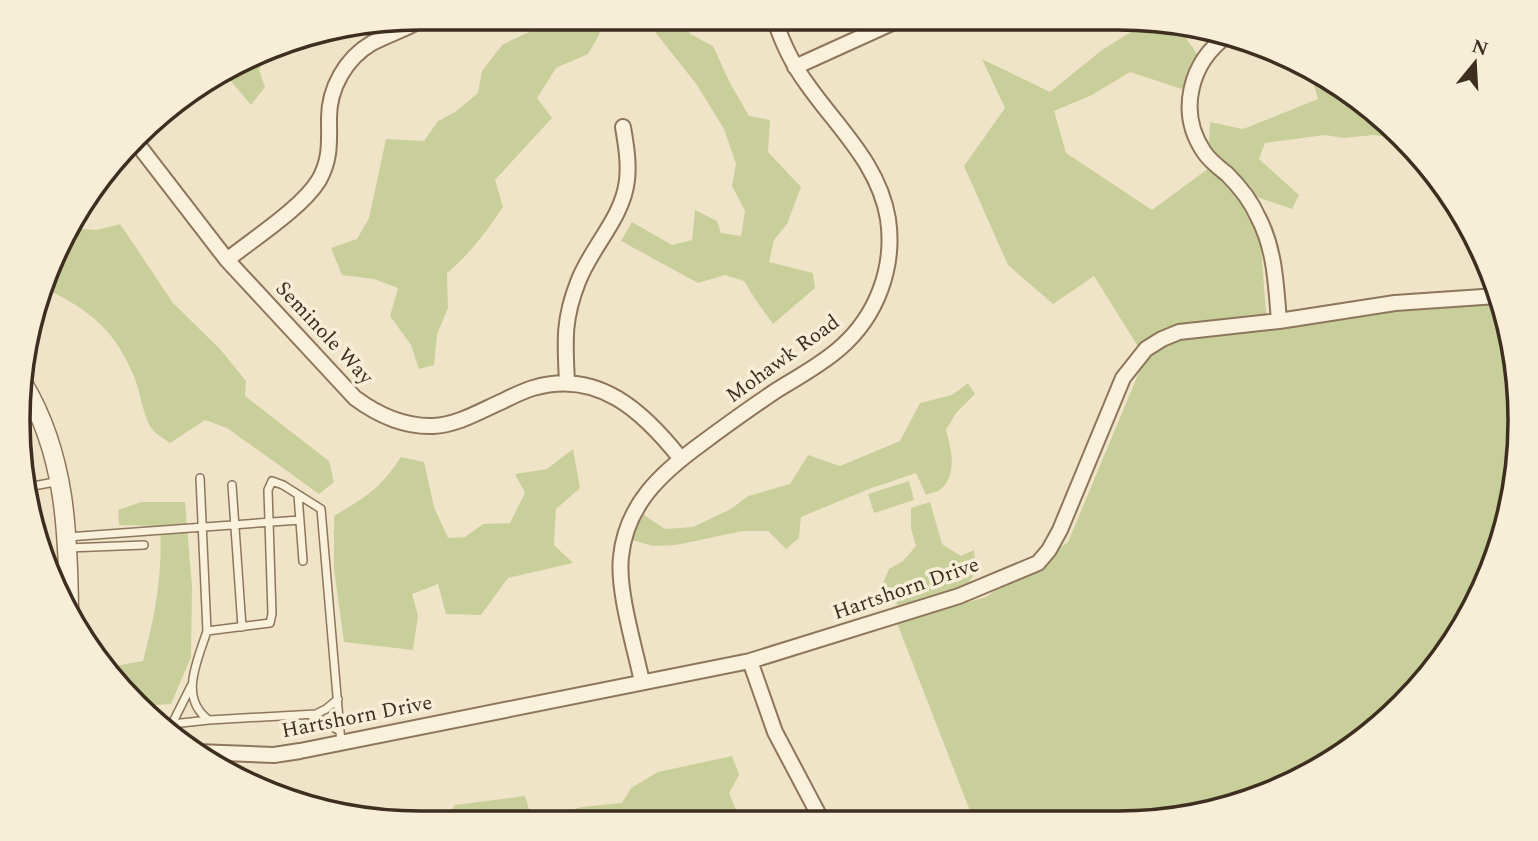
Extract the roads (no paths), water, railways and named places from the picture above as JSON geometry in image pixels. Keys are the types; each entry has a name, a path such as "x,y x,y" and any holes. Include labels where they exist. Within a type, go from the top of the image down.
{"street":[{"name":"Mohawk Road","path":"642,682 620,576 621,556 631,518 658,478 681,459 839,349 868,316 885,276 889,232 880,189 848,135 795,67 779,30"},
{"path":"795,67 877,30"},
{"path":"227,260 302,200 319,180 330,146 329,119 333,92 340,76 350,61 371,44 403,31"},
{"path":"1219,43 1205,55 1191,86 1191,121 1204,153 1239,187 1265,230 1274,262 1279,321"},
{"path":"567,382 564,330 569,308 589,257 622,202 627,183 628,162 623,127"},
{"name":"Seminole Way","path":"141,148 227,260 355,398 374,412 392,420 418,426 436,426 461,419 531,388 567,382 593,386 619,398 653,426 681,459"},
{"name":"Hartshorn Drive","path":"215,753 274,755 340,737 750,661 959,596 1038,563 1049,550 1060,530 1123,378 1146,349 1162,339 1179,332 1279,321 1395,303 1488,297"},
{"path":"31,398 47,430 61,481 68,590"},
{"path":"750,661 775,732 817,811"}],"lane":[{"path":"173,723 191,685 206,631 200,478"},
{"path":"35,485 61,481"},
{"path":"206,631 267,625 271,619 268,490 272,481 316,505 323,514 340,737"},
{"path":"232,485 242,627"},
{"path":"298,495 303,561"},
{"path":"67,543 202,526 300,520"},
{"path":"67,543 144,545"},
{"path":"191,685 200,711 209,720"},
{"path":"177,726 209,720 323,712 338,699"},
{"path":"309,714 340,737"}]}
